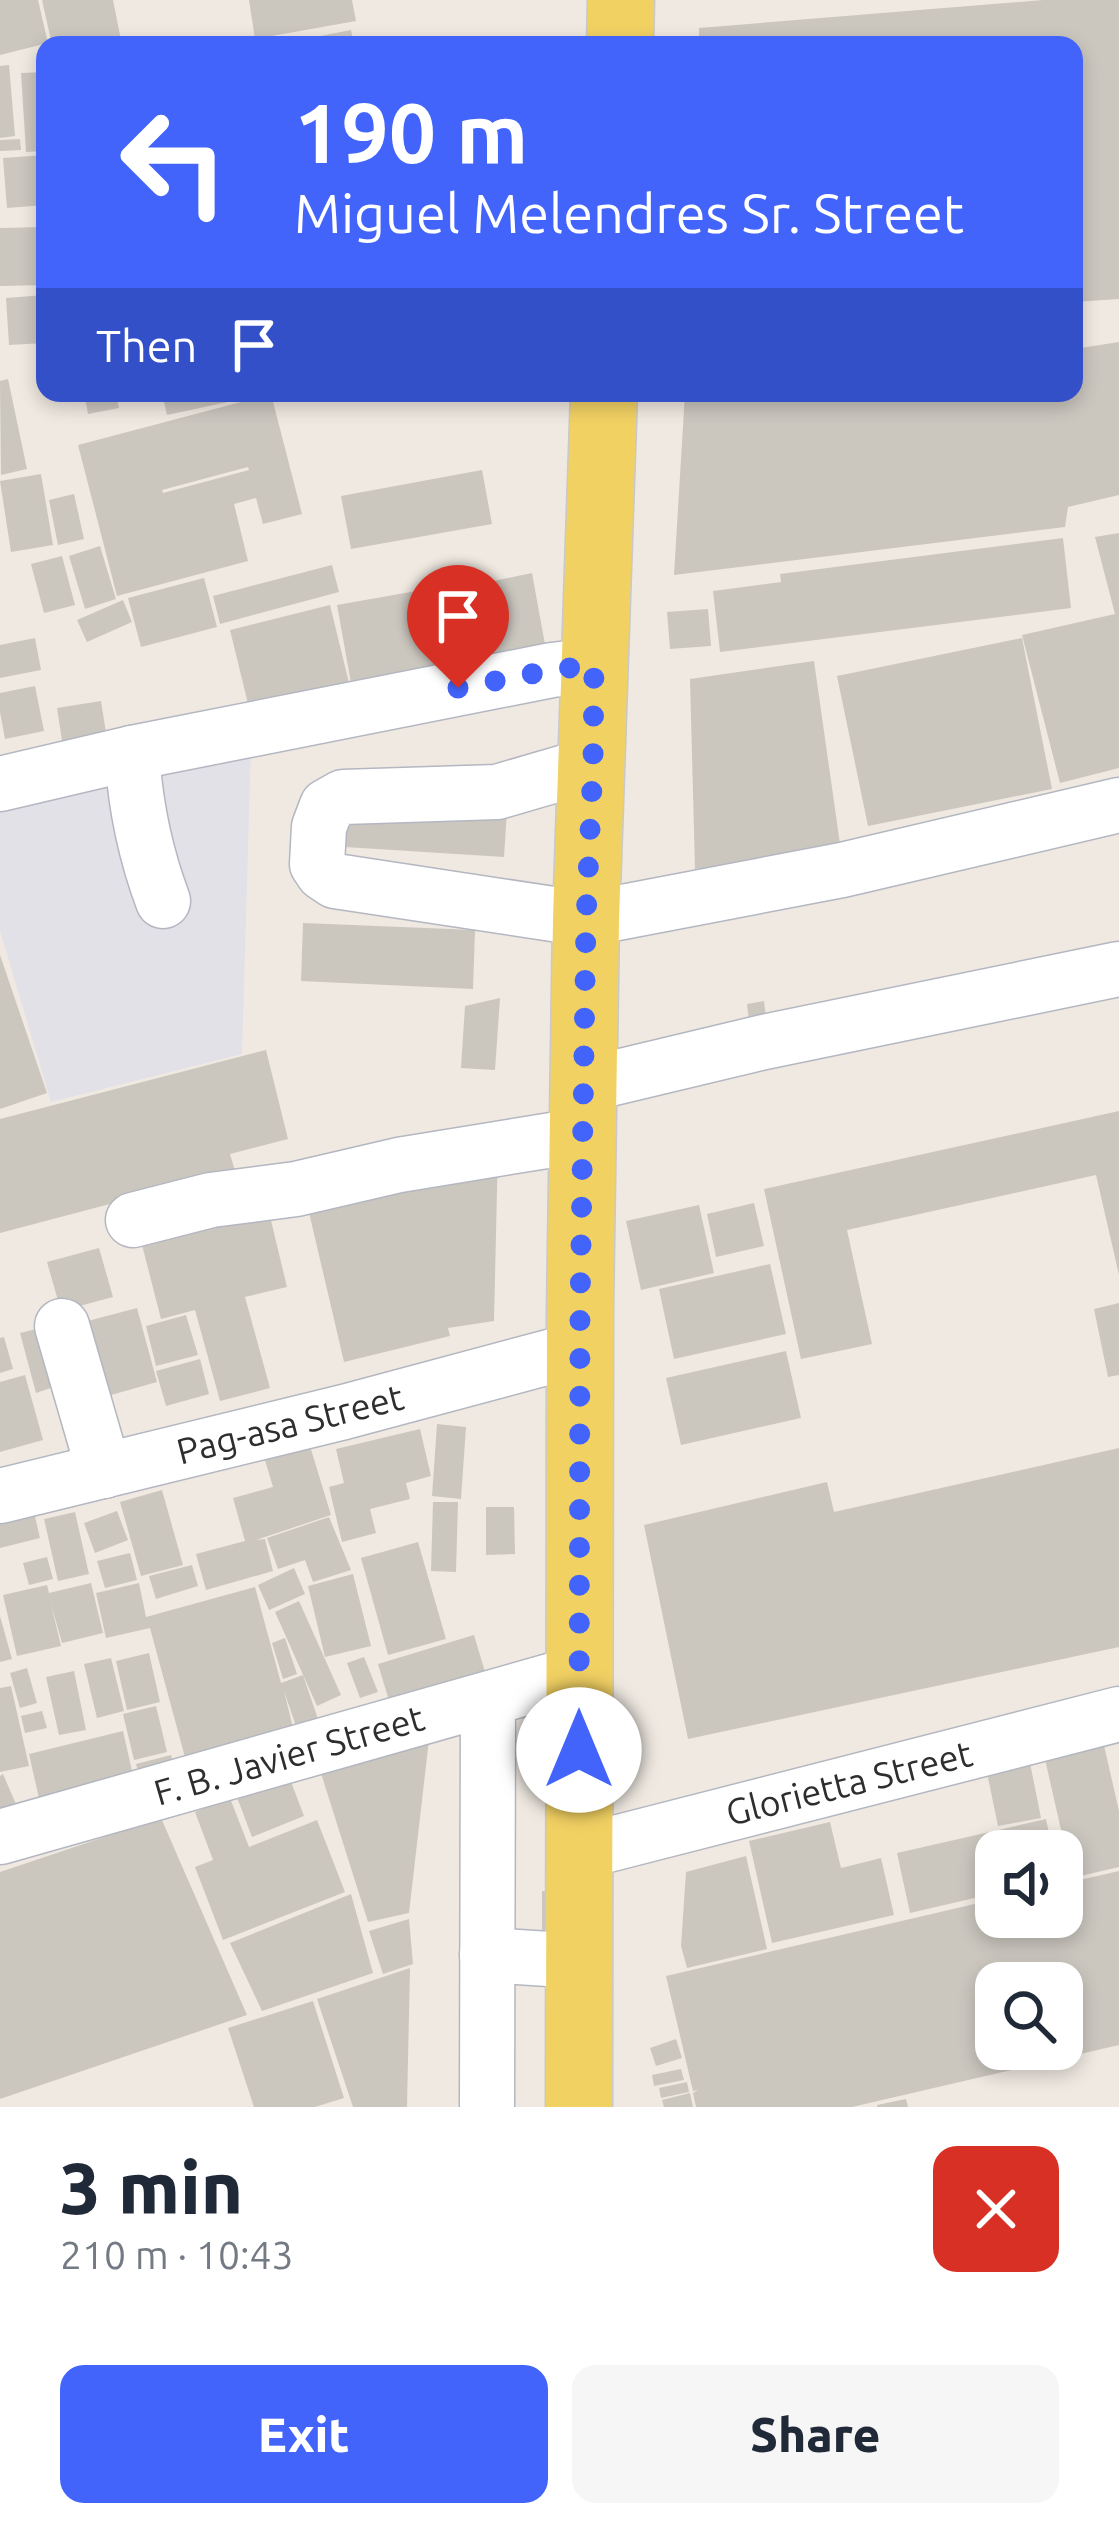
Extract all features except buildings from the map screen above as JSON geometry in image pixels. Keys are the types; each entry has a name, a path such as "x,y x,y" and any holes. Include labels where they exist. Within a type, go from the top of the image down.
{"main road":[{"path":"620,36 621,0"},
{"path":"579,2107 579,1349 586,920 604,402"}],"street":[{"path":"0,784 132,753 594,665"},
{"path":"132,753 135,799 163,901"},
{"path":"593,764 497,792 343,797 328,806 319,827 317,864 335,881 586,920 842,870 1119,805"},
{"path":"133,1220 211,1200 296,1190 399,1165 583,1110 764,1042 1119,969"},
{"path":"62,1326 104,1471"},
{"name":"Pag-asa Street","path":"0,1496 579,1349"},
{"name":"F. B. Javier Street","path":"0,1837 578,1673"},
{"path":"487,2107 488,1699"},
{"name":"Glorietta Street","path":"580,1852 1119,1714"},
{"path":"488,1955 580,1961"}],"shaded area":[{"path":"251,746 242,1054 51,1102 0,931 0,800"}],"route":[{"path":"458,688 594,665 580,1310 579,1750"}]}
